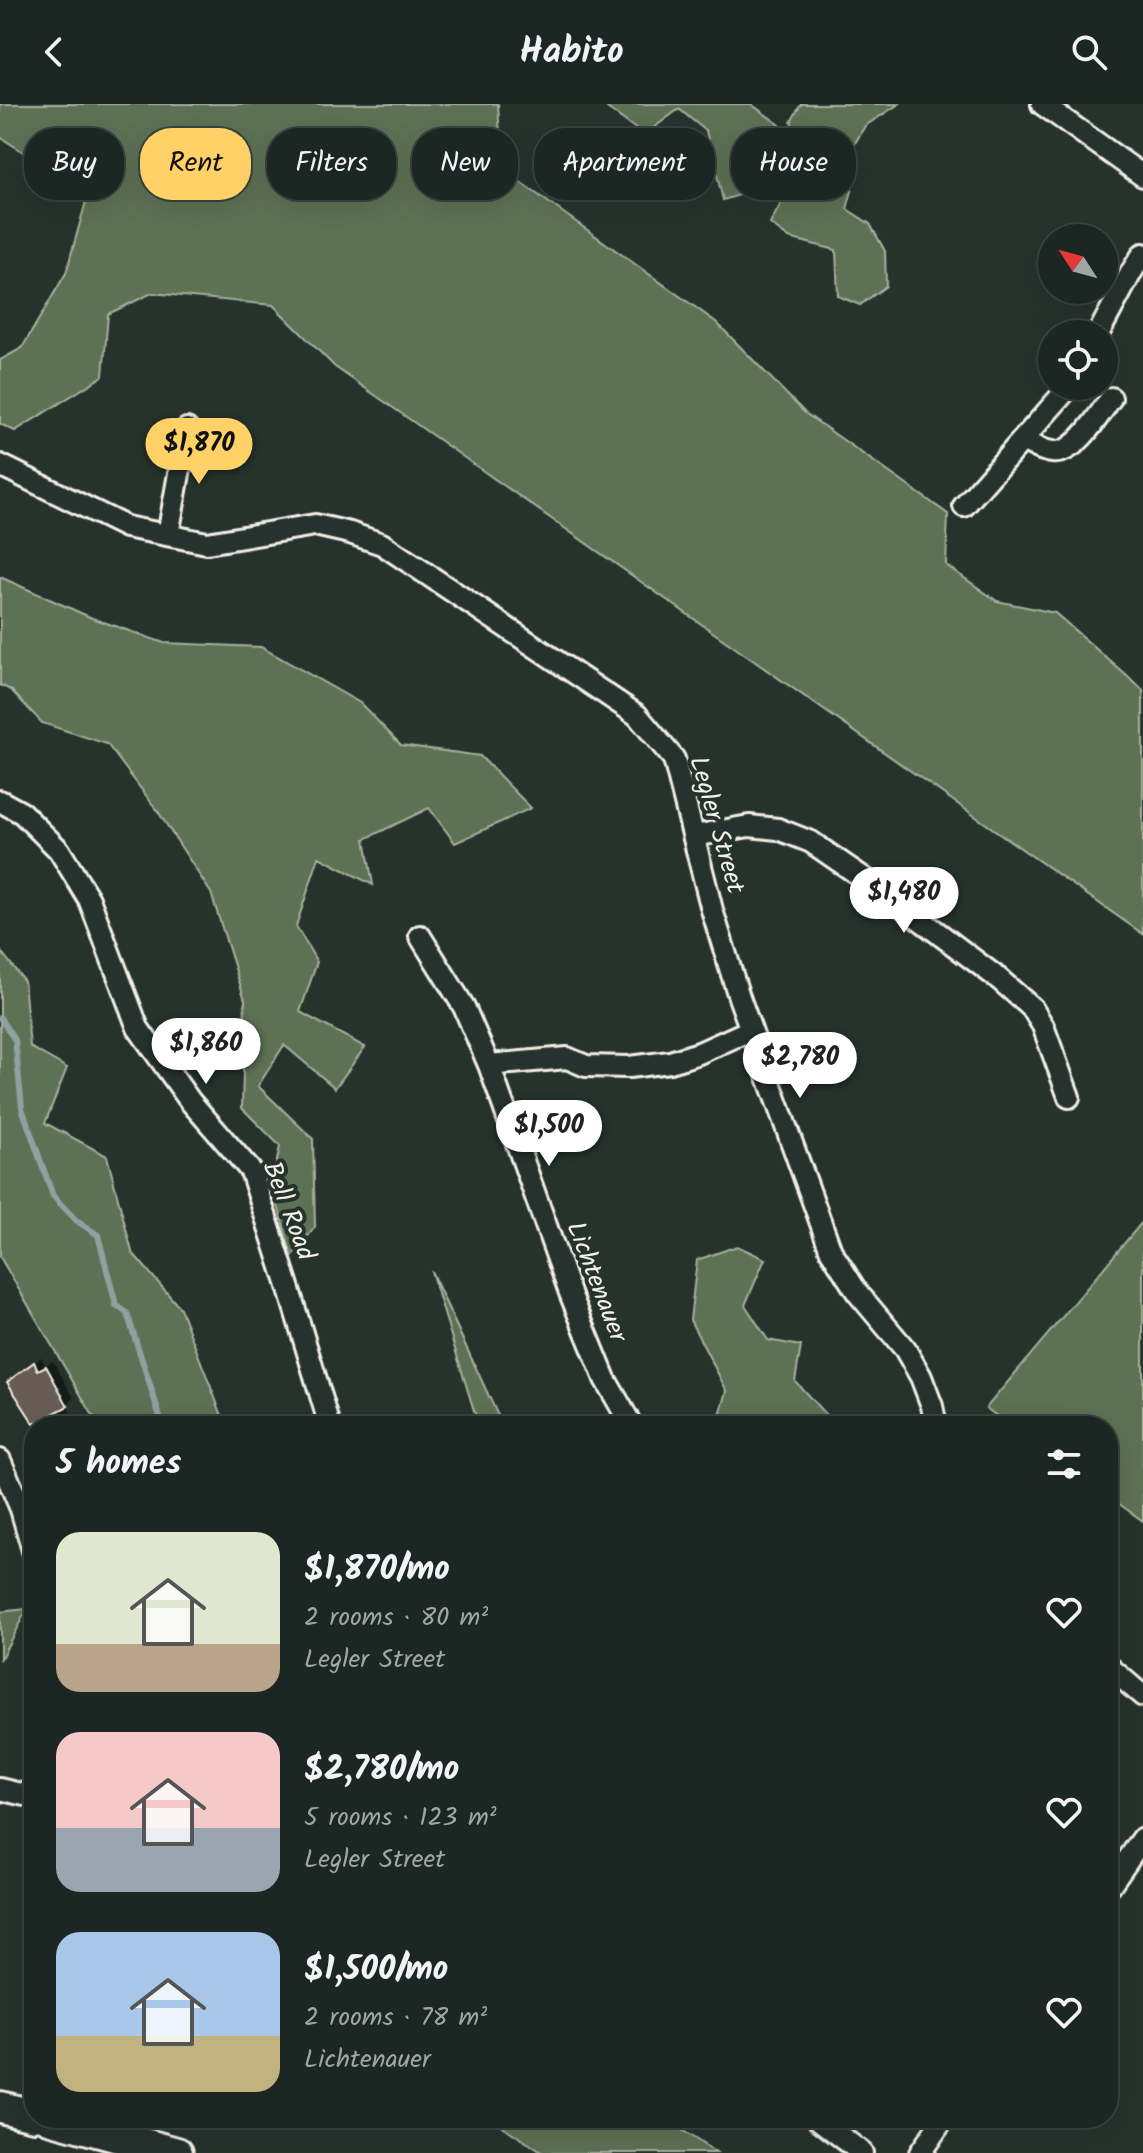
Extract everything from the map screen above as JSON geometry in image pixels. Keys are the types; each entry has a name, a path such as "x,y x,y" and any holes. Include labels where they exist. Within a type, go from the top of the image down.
{"highway":[{"path":"0,2107 24,2113"},
{"path":"86,2128 177,2153"}],"street":[{"path":"1042,104 1143,176"},
{"path":"1106,320 1143,254"},
{"path":"964,506 1058,400"},
{"path":"1023,440 1055,453 1065,451 1087,430 1110,400"},
{"path":"168,535 187,429"},
{"name":"Legler Street","path":"0,465 126,527 207,543 315,525 382,544 637,715 674,759 712,910 750,1030 831,1251 857,1292 905,1349 921,1377 934,1416"},
{"name":"Bell Road","path":"0,801 22,813 59,850 89,899 138,1028 190,1101 251,1171 327,1416"},
{"path":"694,836 749,826 778,829 811,842 881,890 999,979 1032,1008 1043,1026 1069,1097"},
{"name":"Lichtenauer","path":"420,936 464,1007 489,1065 570,1293 605,1379 626,1416"},
{"path":"489,1065 567,1058 586,1066 629,1067 670,1062 699,1053 750,1030"},
{"path":"0,1460 24,1519"},
{"path":"1118,1675 1143,1696"},
{"path":"0,1789 24,1795"},
{"path":"1118,1874 1143,1838"},
{"path":"830,2128 862,2153"},
{"path":"920,2153 937,2128"}],"green space":[{"path":"0,104 498,104 499,128 412,128 412,200 518,200 518,180 534,192 534,200 545,200 716,322 805,413 948,514 946,565 997,601 1055,613 1143,690 1143,934 335,367 273,305 152,293 108,314 103,376 15,431 0,424 0,360 22,348 66,273 86,200 124,200 124,128 24,128 24,153 0,137"},
{"path":"606,104 751,104 780,125 779,128 731,128 731,198 723,200 715,168 715,128 702,128 679,109 653,128 634,128 607,108"},
{"path":"801,104 899,104 865,126 856,141 856,128 795,128 791,122"},
{"path":"783,200 850,200 847,209 870,224 885,251 886,286 860,305 838,296 836,250 789,238 770,224"},
{"path":"0,577 92,618 164,643 261,647 360,703 401,745 480,756 531,808 455,843 429,808 365,839 373,885 319,857 296,926 317,962 300,1012 365,1047 335,1088 284,1045 258,1086 313,1139 315,1227 292,1257 272,1184 280,1146 242,1108 245,1000 211,893 157,810 107,744 42,723 11,690 0,685"},
{"path":"0,950 24,981 30,1047 67,1068 45,1123 107,1156 132,1252 180,1308 222,1416 93,1416 0,1257"},
{"path":"1143,1221 1143,1521 1118,1503 1118,1416 997,1416 986,1408"},
{"path":"737,1246 765,1259 745,1305 768,1340 801,1346 795,1381 827,1416 720,1416 727,1391 690,1320 697,1260"},
{"path":"431,1271 498,1416 474,1416"},
{"path":"24,1609 0,1660 0,1612"},
{"path":"505,2128 679,2128 716,2153 543,2153"}],"building":[{"path":"34,1362 38,1370 46,1366 68,1406 49,1416 29,1416 7,1382"}],"waterway":[{"path":"0,1018 15,1040 22,1108 53,1196 77,1221 98,1235 116,1305 127,1313 160,1416"}]}
